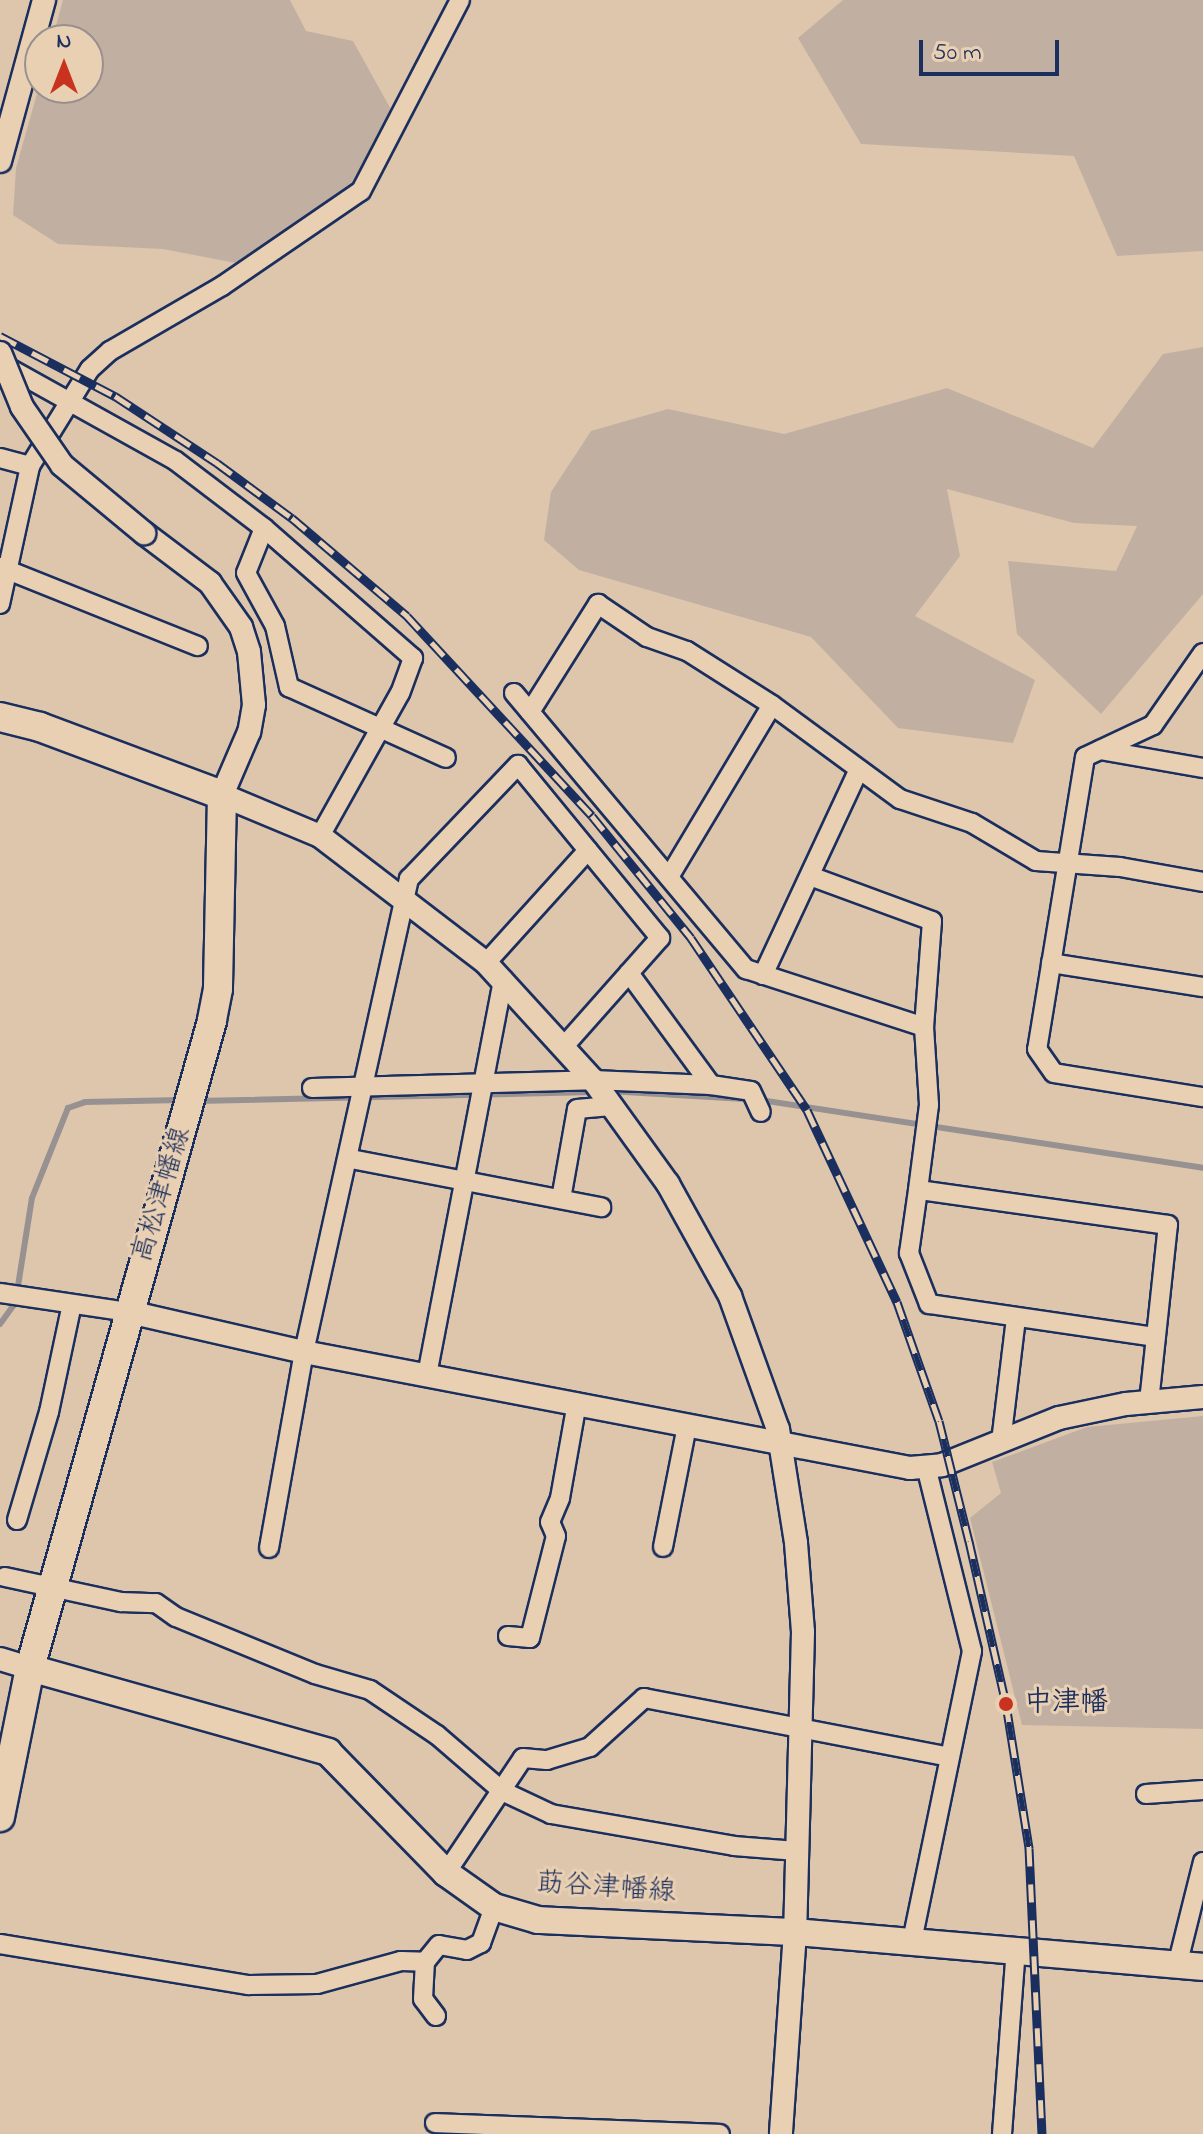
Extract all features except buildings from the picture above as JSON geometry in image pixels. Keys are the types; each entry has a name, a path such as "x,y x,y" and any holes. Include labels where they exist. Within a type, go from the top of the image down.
{"main road":[{"path":"0,717 40,727 222,795"},
{"name":"高松津幡線","path":"0,1817 30,1668 191,1101 218,989 222,795"},
{"name":"莇谷津幡線","path":"30,1668 328,1752 446,1873 494,1907 538,1920 795,1932 1190,1964"}],"street":[{"path":"0,161 44,0"},
{"path":"0,604 5,569 30,466 68,400 110,351 222,286 361,191 460,0"},
{"path":"0,353 22,407 62,465 210,583 241,627 249,652 254,705 222,795 320,836 405,896 494,971 565,1045 602,1093 668,1184 730,1296 781,1446 796,1543 803,1632 795,1932 781,2134"},
{"path":"0,363 176,461 264,528 413,658 381,728 320,836"},
{"path":"0,458 30,466"},
{"path":"264,528 246,573 275,626 289,687 446,758"},
{"path":"5,569 198,646"},
{"path":"530,712 598,604 647,637 687,651 772,705 900,799 972,823 1036,861 1066,867 1120,867 1203,882"},
{"path":"1203,653 1153,725 1085,757 1037,1049 1054,1073 1203,1097"},
{"path":"514,693 746,969 924,1027"},
{"path":"669,877 772,705"},
{"path":"1100,750 1203,768"},
{"path":"269,1548 304,1352 351,1159 409,879 518,765 660,938 565,1045"},
{"path":"763,975 858,771"},
{"path":"427,1375 480,1091 494,971 588,850"},
{"path":"810,876 932,921 924,1027 926,1124 909,1253 929,1304 1156,1337"},
{"path":"1051,963 1203,987"},
{"path":"629,973 711,1085"},
{"path":"312,1088 365,1094 480,1091 602,1093 711,1085 741,1086 757,1104"},
{"path":"561,1199 577,1109 602,1093"},
{"path":"351,1159 601,1207"},
{"path":"918,1190 1168,1225 1149,1402"},
{"path":"0,1293 129,1312 304,1352 577,1403 781,1446 926,1467 1001,1442 1059,1418 1149,1402 1203,1397"},
{"path":"17,1520 49,1412 72,1304"},
{"path":"1001,1442 1016,1318"},
{"path":"508,1636 530,1638 556,1536 550,1522 560,1498 577,1403"},
{"path":"663,1547 687,1426"},
{"path":"912,1941 972,1651 926,1467"},
{"path":"5,1577 121,1602 156,1603 176,1617 315,1674 370,1690 424,1726 502,1791 551,1814 734,1846 797,1851"},
{"path":"0,1659 30,1668"},
{"path":"446,1873 523,1758 547,1760 590,1747 644,1698 949,1757"},
{"path":"1146,1794 1203,1790"},
{"path":"1190,1964 1203,1862"},
{"path":"436,2016 423,1999 425,1962 439,1945 467,1950 481,1943 494,1907"},
{"path":"0,1944 249,1985 317,1984 401,1961 425,1962"},
{"path":"1002,2134 1016,1949"},
{"path":"435,2123 720,2134"}],"shaded area":[{"path":"63,0 290,0 306,31 353,41 393,113 361,181 241,264 163,249 58,244 13,215 16,168 34,104 104,104 104,24 56,24"},
{"path":"843,0 1203,0 1203,251 1117,256 1074,156 861,144 798,38"},
{"path":"1203,347 1203,594 1101,714 1017,634 1008,561 1116,571 1137,526 1074,523 947,489 960,556 915,616 1035,680 1013,743 898,728 811,637 579,570 544,540 551,492 591,431 668,409 784,434 947,388 1093,448 1163,354"},
{"path":"1203,1416 1203,1729 1022,1725 970,1518 1001,1493 992,1462 1087,1427"}],"waterway":[{"path":"608,1091 745,1099"},
{"path":"196,1101 593,1092"},
{"path":"18,1286 32,1198 68,1108 85,1102 181,1100"},
{"path":"760,1100 1203,1168"},
{"path":"0,1324 14,1305"}],"railway":[{"path":"0,336 115,396 217,463 292,518 407,616 592,816 691,938 807,1110 897,1302 939,1421 969,1541 1006,1704 1029,1848 1042,2134"}],"place":[{"name":"中津幡","path":"1006,1704"}]}
